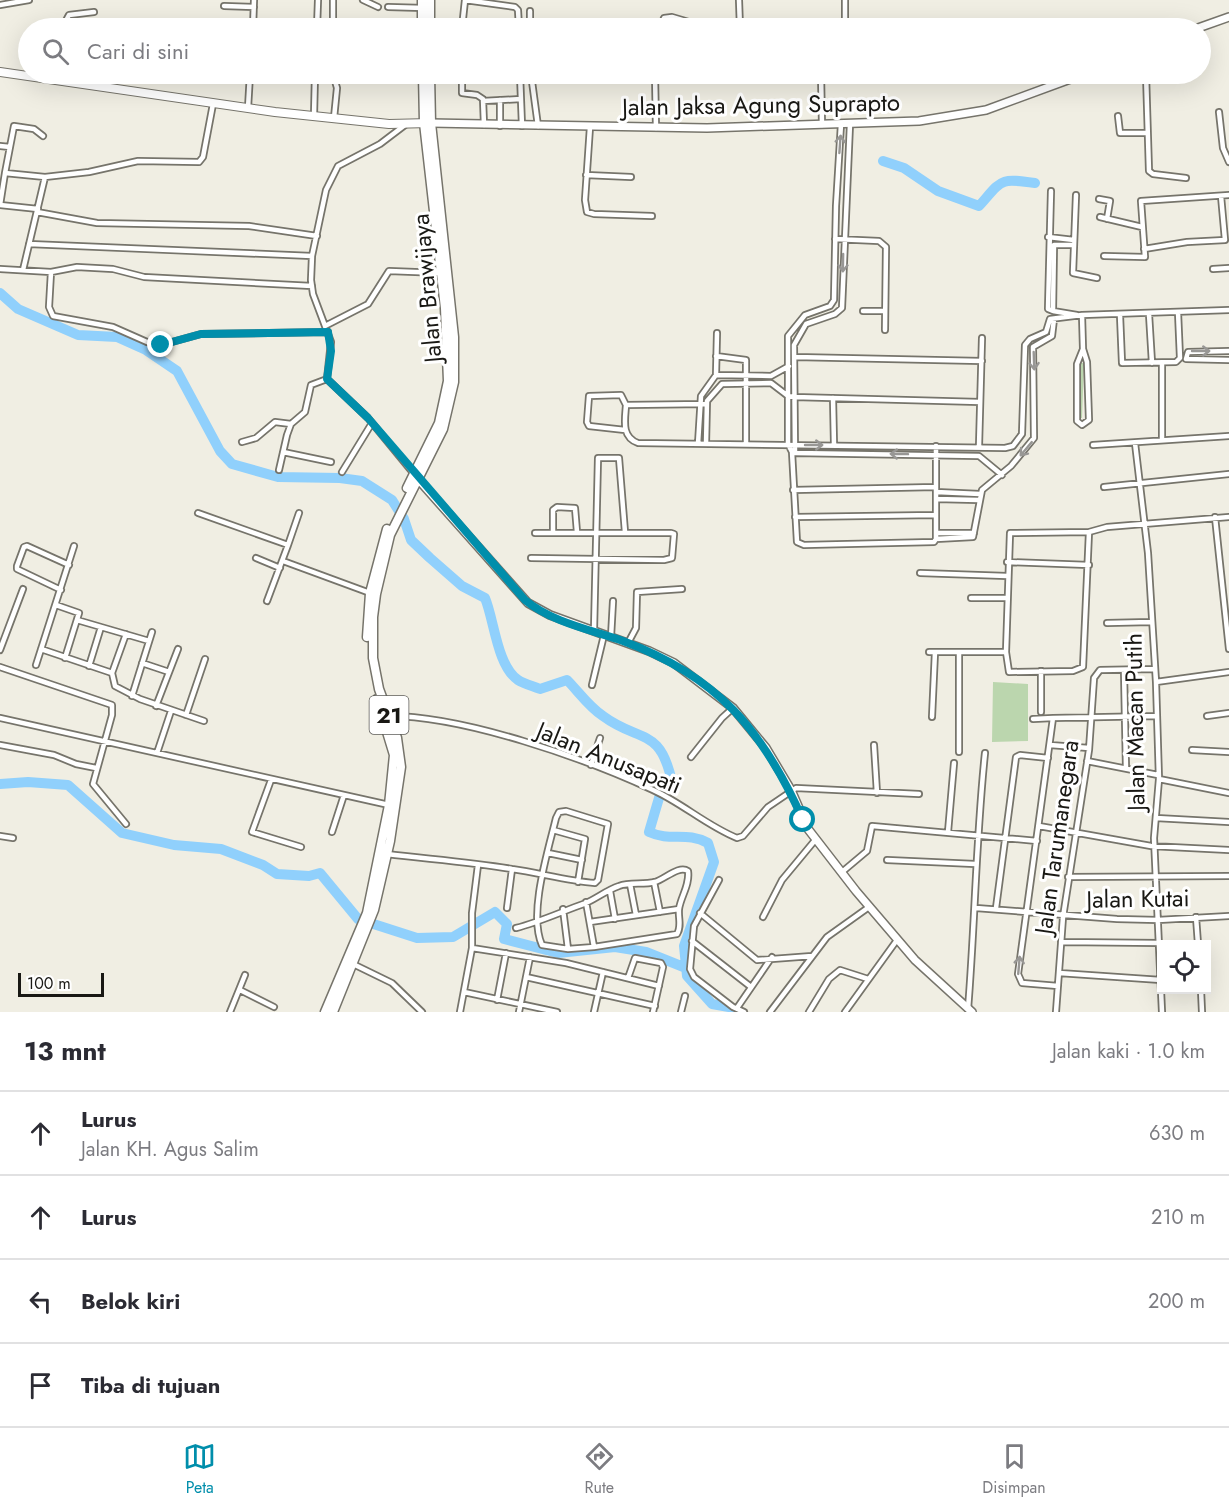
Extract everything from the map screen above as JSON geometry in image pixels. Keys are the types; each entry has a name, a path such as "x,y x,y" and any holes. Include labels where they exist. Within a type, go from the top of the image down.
{"highway":[{"name":"21","path":"424,84 427,123"},
{"name":"Jalan Brawijaya","path":"417,477 439,423 448,381 438,230 427,123 430,84"},
{"name":"Jalan Brawijaya","path":"386,716 367,657 370,593 382,541 443,429 454,382 454,337 438,230"},
{"name":"Jalan Brawijaya","path":"325,1012 362,932 387,854 394,755 376,677 373,617 383,562 395,516"},
{"name":"Jalan Brawijaya","path":"369,914 392,805"},
{"name":"Jalan Brawijaya","path":"333,1012 362,932"}],"main road":[{"path":"0,72 18,74"},
{"path":"97,84 213,104 405,125 427,123"}],"street":[{"path":"0,5 29,0"},
{"path":"253,18 254,0"},
{"path":"317,18 318,0"},
{"path":"333,0 333,18"},
{"path":"363,0 378,7"},
{"path":"463,18 465,0 516,7 518,18"},
{"path":"739,0 740,18"},
{"path":"845,0 845,18"},
{"path":"388,7 426,4"},
{"path":"224,6 254,7"},
{"path":"530,11 530,18"},
{"path":"67,18 69,15 94,12"},
{"path":"1211,23 1229,16"},
{"path":"248,108 249,84"},
{"path":"315,84 315,116"},
{"path":"334,118 336,84"},
{"path":"462,84 462,93 477,95 483,101 484,125"},
{"path":"520,84 522,126"},
{"path":"532,84 538,126"},
{"path":"655,84 656,128"},
{"path":"821,84 822,125"},
{"name":"Jalan Jaksa Agung Suprapto","path":"427,123 656,128 919,121 986,110 1057,84"},
{"path":"1146,84 1149,171 1153,174 1186,178"},
{"path":"483,101 521,99"},
{"path":"500,100 500,126"},
{"path":"5,173 45,177 89,172 138,161 199,162 203,157 213,104"},
{"path":"1219,112 1223,148 1229,162"},
{"path":"1118,116 1120,133 1147,133"},
{"path":"794,453 788,444 787,342 794,328 806,315 830,306 834,300 841,124"},
{"path":"850,124 843,240 842,308 835,314 806,324 796,339 793,490 797,542 804,545 930,544 936,539 970,539 974,533 980,494 1032,444 1035,415 1033,347 1052,336 1054,319"},
{"path":"327,379 331,351 328,332 312,286 312,256 326,190 332,173 346,160 380,144 405,125"},
{"path":"43,136 33,129 14,126 0,205 98,223 249,226 317,236"},
{"path":"590,127 585,200 587,212 652,216"},
{"path":"0,146 10,147"},
{"path":"838,164 847,165"},
{"path":"586,175 631,177"},
{"path":"23,270 45,177"},
{"path":"1051,191 1048,309 1080,315 1229,310"},
{"path":"1076,195 1073,273 1097,278"},
{"path":"1104,256 1144,257 1141,201 1229,195"},
{"path":"1144,249 1187,242 1226,240 1221,196"},
{"path":"1099,199 1110,201 1107,219"},
{"path":"1100,217 1142,227"},
{"path":"1051,237 1074,242"},
{"path":"1051,237 1054,245 1053,311"},
{"path":"835,239 884,243 887,251 885,330"},
{"path":"1054,245 1074,242"},
{"path":"29,243 312,256"},
{"path":"0,269 51,272 77,267 113,269 144,277 312,286"},
{"path":"1213,269 1229,268"},
{"path":"325,326 368,304 389,271 441,273"},
{"path":"51,272 49,307 53,316 113,327 154,345 168,345 201,334 328,332"},
{"path":"863,311 885,311"},
{"path":"1120,315 1122,363 1162,363 1180,360 1178,312"},
{"path":"1149,314 1152,363"},
{"path":"624,429 589,426 586,422 587,399 591,394 621,395 626,405 624,429 631,439 638,443 1005,448 1013,446 1022,434 1025,345 1030,339 1046,332 1049,320 1080,315"},
{"path":"1080,315 1083,349 1088,362 1089,420 1082,425 1077,421 1077,364 1083,349"},
{"path":"698,444 701,396 716,375 717,333"},
{"path":"979,446 982,338"},
{"path":"1229,351 1188,352 1186,359 1229,360"},
{"path":"716,356 745,358 746,444"},
{"path":"795,357 982,361"},
{"path":"1162,363 1162,439"},
{"path":"716,375 771,376 787,367 794,366"},
{"path":"771,376 771,383"},
{"path":"327,379 372,423 525,600 550,615 628,643 674,663 733,708 766,748 791,790 803,820 869,907 946,991 970,1010"},
{"path":"279,471 291,424 305,412 311,385 327,379"},
{"path":"706,444 706,404 709,396 722,384 771,383 788,396 794,397 981,402"},
{"path":"833,398 834,445"},
{"path":"626,405 706,404"},
{"path":"1023,415 1035,415"},
{"path":"242,442 256,438 276,421 291,424"},
{"path":"342,472 372,423"},
{"path":"1092,445 1229,436"},
{"name":"Jalan Macan Putih","path":"1133,443 1141,482 1156,682 1159,777 1154,845 1160,940"},
{"path":"936,446 936,539"},
{"path":"283,452 331,462"},
{"path":"794,453 979,456 1002,474"},
{"path":"594,631 596,460 616,457 620,463 625,532"},
{"path":"1104,488 1141,482 1229,474"},
{"path":"793,490 936,490 980,494"},
{"path":"936,499 978,500"},
{"path":"553,533 553,510 567,507 575,508 577,532"},
{"path":"198,513 288,545"},
{"path":"267,601 299,513"},
{"path":"795,517 936,515"},
{"path":"1215,517 1229,649"},
{"path":"1089,532 1083,667 1077,670 1009,672 1006,652 1008,535 1013,532 1089,532 1107,527 1229,517"},
{"path":"531,558 664,560 674,557 673,534 535,533"},
{"path":"936,533 974,533"},
{"path":"61,590 16,566 24,547 27,546 69,565"},
{"path":"36,665 74,546"},
{"path":"256,558 280,568"},
{"path":"282,561 370,593"},
{"path":"1007,562 1089,565"},
{"path":"920,573 1007,576"},
{"path":"0,650 23,589"},
{"path":"628,643 636,628 637,592 682,589"},
{"path":"971,598 1006,598"},
{"path":"592,685 608,636 613,601"},
{"path":"56,605 76,610 79,614 65,658"},
{"path":"77,620 149,641"},
{"path":"1107,623 1151,622"},
{"path":"89,666 101,627"},
{"path":"132,696 152,632"},
{"path":"126,634 112,673 115,686 156,706 204,720"},
{"path":"41,649 112,673"},
{"path":"156,706 178,649"},
{"path":"929,652 1006,652"},
{"path":"932,717 935,652"},
{"path":"958,752 959,652"},
{"path":"186,715 205,659"},
{"path":"142,663 169,672"},
{"path":"0,667 112,705 113,711 96,768 94,785 126,824"},
{"path":"1126,768 1124,670 1155,669"},
{"name":"Jalan Tarumanegara","path":"1056,1012 1063,917 1089,748 1094,678 1101,670 1124,670"},
{"path":"1041,671 1041,712"},
{"path":"1156,682 1229,672"},
{"path":"690,757 711,730 733,708"},
{"path":"157,753 171,711"},
{"path":"1207,716 1229,713"},
{"name":"Jalan Anusapati","path":"386,716 451,724 518,741 591,765 653,790 739,838 768,807 791,790"},
{"path":"1033,719 1156,716"},
{"path":"0,718 271,780 392,805"},
{"path":"1053,718 1018,974 1020,981 1029,984 1058,986"},
{"path":"591,765 600,738"},
{"path":"0,744 54,755 76,764 96,768"},
{"path":"874,745 878,793"},
{"path":"1050,745 1089,748"},
{"path":"1192,750 1229,752"},
{"path":"970,1010 976,908 976,835 984,753"},
{"path":"996,908 1016,757 1020,755 1047,758"},
{"path":"1087,761 1229,793"},
{"path":"948,832 954,763"},
{"path":"271,780 251,831 255,835 301,847"},
{"path":"791,790 804,787 919,794"},
{"path":"332,832 344,795"},
{"path":"387,854 478,864 512,869 544,875 578,882 595,883 598,880 608,825 562,811 556,818 544,875 539,921 541,945 568,949 677,934 679,909 688,884 688,870 681,869 654,882 630,884 586,903 563,909 539,921 516,928"},
{"path":"1156,818 1229,822"},
{"path":"842,872 867,851 872,826 1037,841"},
{"path":"1039,826 1154,845 1229,850"},
{"path":"553,830 584,838 578,882"},
{"path":"0,836 13,838"},
{"path":"763,917 782,880 816,839"},
{"path":"548,853 582,860"},
{"path":"887,860 975,864"},
{"path":"460,1012 472,948 472,913 478,864"},
{"path":"507,908 512,869"},
{"path":"1068,877 1229,876"},
{"path":"719,880 694,926 691,973 744,1012"},
{"path":"654,882 660,912"},
{"path":"630,884 636,915"},
{"path":"610,891 615,919"},
{"path":"586,903 594,947"},
{"path":"770,1012 833,931 852,921 869,907"},
{"name":"Jalan Kutai","path":"976,908 996,908 1063,917 1158,920 1196,916 1229,916"},
{"path":"563,909 568,949"},
{"path":"590,922 679,909"},
{"path":"700,913 766,966"},
{"path":"1196,916 1198,940"},
{"path":"845,1012 897,940"},
{"path":"692,941 751,987"},
{"path":"1061,942 1157,943"},
{"path":"472,948 530,957 659,986"},
{"path":"497,1000 506,953"},
{"path":"757,960 772,957 812,956"},
{"path":"519,1012 530,957"},
{"path":"737,1008 772,957"},
{"path":"628,978 635,958 661,963 663,968 653,1012"},
{"path":"352,964 392,983 422,1012"},
{"path":"809,1012 829,979 840,970 868,979"},
{"path":"594,1012 603,972"},
{"path":"1059,973 1157,978"},
{"path":"230,1012 245,975"},
{"path":"526,977 655,1006"},
{"path":"240,990 274,1007"},
{"path":"464,992 557,1012"},
{"name":"Jalan Macan Putih","path":"1161,994 1162,1012"},
{"path":"1201,994 1202,1012"},
{"path":"681,1012 685,996"}],"green space":[{"path":"1079,363 1084,363 1082,418 1077,418"},
{"path":"993,682 1028,684 1028,741 992,742"}],"waterway":[{"path":"883,161 904,168 938,191 979,206 1002,182 1035,183"},
{"path":"0,293 18,309 78,335 117,337 146,350 177,371 220,451 232,464 278,477 340,478 362,481 392,500 404,519 411,540 462,586 485,598 505,664 518,680 540,689 567,680 598,712 654,744 667,764 672,782 659,798 649,832 664,836 700,839 708,843 714,862 684,946 687,976 712,1004 729,1007 739,1012"},
{"path":"0,784 28,782 68,785 122,833 174,845 221,849 263,865 277,874 309,876 320,873 358,919 417,938 453,937 495,912 507,924 504,939 558,953 615,947 646,952 686,968"}],"route":[{"path":"161,345 179,342 201,334 328,332 331,351 327,379 368,418 418,480 525,600 550,615 649,651 674,663 733,708 755,732 779,768 803,820"}]}
